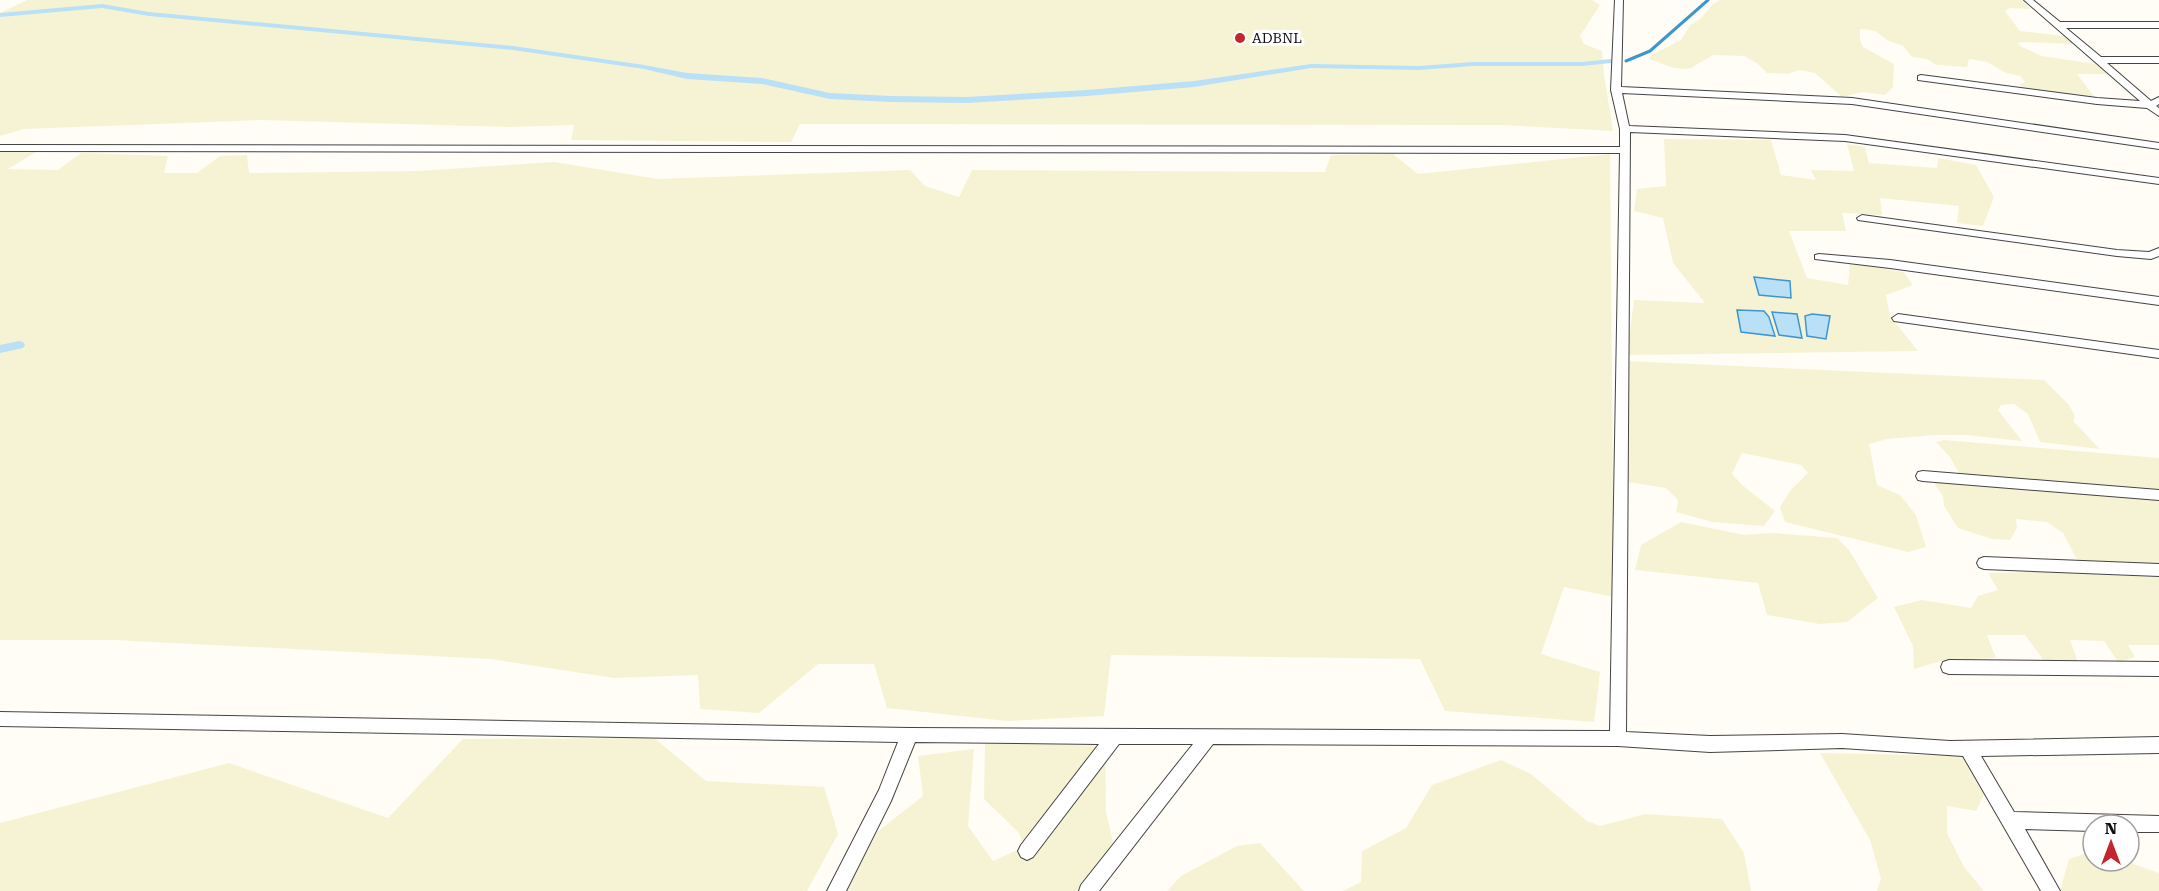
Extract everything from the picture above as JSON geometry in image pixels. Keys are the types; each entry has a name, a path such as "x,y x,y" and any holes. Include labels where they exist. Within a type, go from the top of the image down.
{"street":[{"path":"1618,0 1616,90 1625,129 1618,739"},
{"path":"2028,0 2155,102 2159,113"},
{"path":"2058,25 2159,25"},
{"path":"2100,60 2159,60"},
{"path":"1921,78 2097,101 2155,102"},
{"path":"1616,90 1852,102 2159,146"},
{"path":"1625,129 1845,138 2159,182"},
{"path":"0,148 1624,150"},
{"path":"1862,218 2116,253 2151,256 2159,251"},
{"path":"1819,257 1890,264 2159,301"},
{"path":"1898,318 2159,354"},
{"path":"1923,476 2159,495"},
{"path":"1984,563 2159,570"},
{"path":"1949,666 2159,669"},
{"path":"0,719 909,735 1618,739 1710,744 1842,741 1967,748 2159,746"},
{"path":"836,891 896,771 909,735"},
{"path":"1027,850 1116,735"},
{"path":"1088,891 1209,736"},
{"path":"1967,748 2051,890"},
{"path":"2010,820 2159,824"}],"shaded area":[{"path":"27,0 1592,0 1600,5 1580,36 1584,44 1602,51 1613,131 1503,125 800,124 791,142 571,140 574,125 510,127 260,120 24,129 0,136 0,13"},
{"path":"1720,0 2022,0 2030,9 2010,8 2005,11 2020,31 2064,36 2072,41 2072,44 2023,42 2018,43 2020,46 2042,56 2096,64 2108,74 2077,74 2096,99 2025,90 2020,85 2025,82 2020,76 2006,73 1987,62 1969,59 1967,67 1936,65 1927,59 1912,57 1903,46 1887,40 1875,31 1862,29 1860,40 1863,47 1894,64 1893,87 1885,95 1862,92 1842,97 1815,73 1799,70 1788,74 1767,73 1758,64 1744,56 1713,55 1691,68 1684,69 1649,59 1652,55 1681,40 1690,25"},
{"path":"1664,139 1771,140 1781,175 1816,180 1811,170 1854,171 1847,144 1865,147 1869,163 1937,168 1938,158 1976,165 1994,197 1983,226 1957,223 1959,206 1880,198 1882,215 1842,213 1846,231 1789,231 1807,278 1848,285 1850,263 1903,272 1913,285 1886,295 1890,316 1918,351 1627,355 1634,300 1705,303 1673,263 1663,218 1634,211 1637,189 1666,186"},
{"path":"0,152 36,152 8,169 58,170 81,153 168,156 164,173 197,173 220,156 247,155 249,173 418,171 554,162 658,179 910,170 925,186 959,197 972,170 1325,172 1331,155 1393,154 1418,174 1610,154 1614,597 1564,587 1541,654 1600,672 1594,722 1445,711 1420,659 1111,655 1104,716 1007,721 887,708 874,664 818,664 759,713 700,709 698,675 614,678 491,659 114,640 0,640"},
{"path":"1627,361 2044,380 2069,405 2075,416 2073,421 2100,449 2040,442 2028,414 2014,404 2001,405 1998,410 2022,441 1966,435 1934,435 1887,439 1869,444 1877,485 1900,495 1916,515 1926,547 1908,552 1785,522 1780,507 1790,491 1808,473 1801,465 1742,453 1732,474 1742,485 1775,511 1764,526 1712,522 1676,512 1678,500 1666,488 1628,482"},
{"path":"1944,440 2159,458 2159,568 2080,565 2063,533 2047,522 2016,519 2017,528 2010,540 1992,539 1958,528 1944,506 1943,496 1935,485 1937,477 1961,477 1950,457 1936,442"},
{"path":"1681,522 1744,535 1772,533 1837,538 1849,550 1878,598 1847,622 1820,624 1767,615 1758,583 1635,570 1641,545"},
{"path":"2034,572 2159,577 2159,645 2128,645 2135,657 2118,662 2104,641 2070,640 2078,662 2044,661 2025,635 1987,635 1996,658 1944,660 1914,669 1913,646 1894,607 1922,600 1971,608 1978,596 1998,590 1988,573"},
{"path":"654,738 706,781 824,787 838,834 807,891 0,891 0,823 229,763 388,818 463,739"},
{"path":"985,742 1105,746 1106,812 1114,846 1097,891 846,891 877,832 923,796 918,756 974,749 968,826 993,861 1024,847 1019,833 984,799"},
{"path":"1820,753 1967,756 1990,782 1976,811 1947,806 1947,833 1964,867 1984,891 1877,891 1881,879 1870,840"},
{"path":"1501,760 1531,774 1587,821 1600,826 1645,814 1722,819 1744,853 1751,891 1343,891 1361,882 1362,851 1406,828 1432,785"},
{"path":"1260,843 1304,891 1167,891 1181,876 1237,846"},
{"path":"2081,855 2081,873 2141,873 2141,867 2159,873 2159,891 2060,891 2069,859"}],"water":[{"path":"1754,277 1790,281 1791,298 1759,295"},
{"path":"1737,310 1764,311 1769,317 1775,336 1741,332"},
{"path":"1772,312 1797,314 1802,338 1779,335"},
{"path":"1812,314 1830,316 1826,339 1807,336 1805,316"}],"waterway":[{"path":"1626,61 1650,51 1708,0"},
{"path":"0,15 102,6 149,14 513,48 644,67 687,76 762,81 830,96 891,99 966,100 1087,93 1194,84 1311,66 1419,68 1473,64 1582,64 1611,61"},
{"path":"0,349 19,345"}],"place":[{"name":"ADBNL","path":"1240,38"}]}
